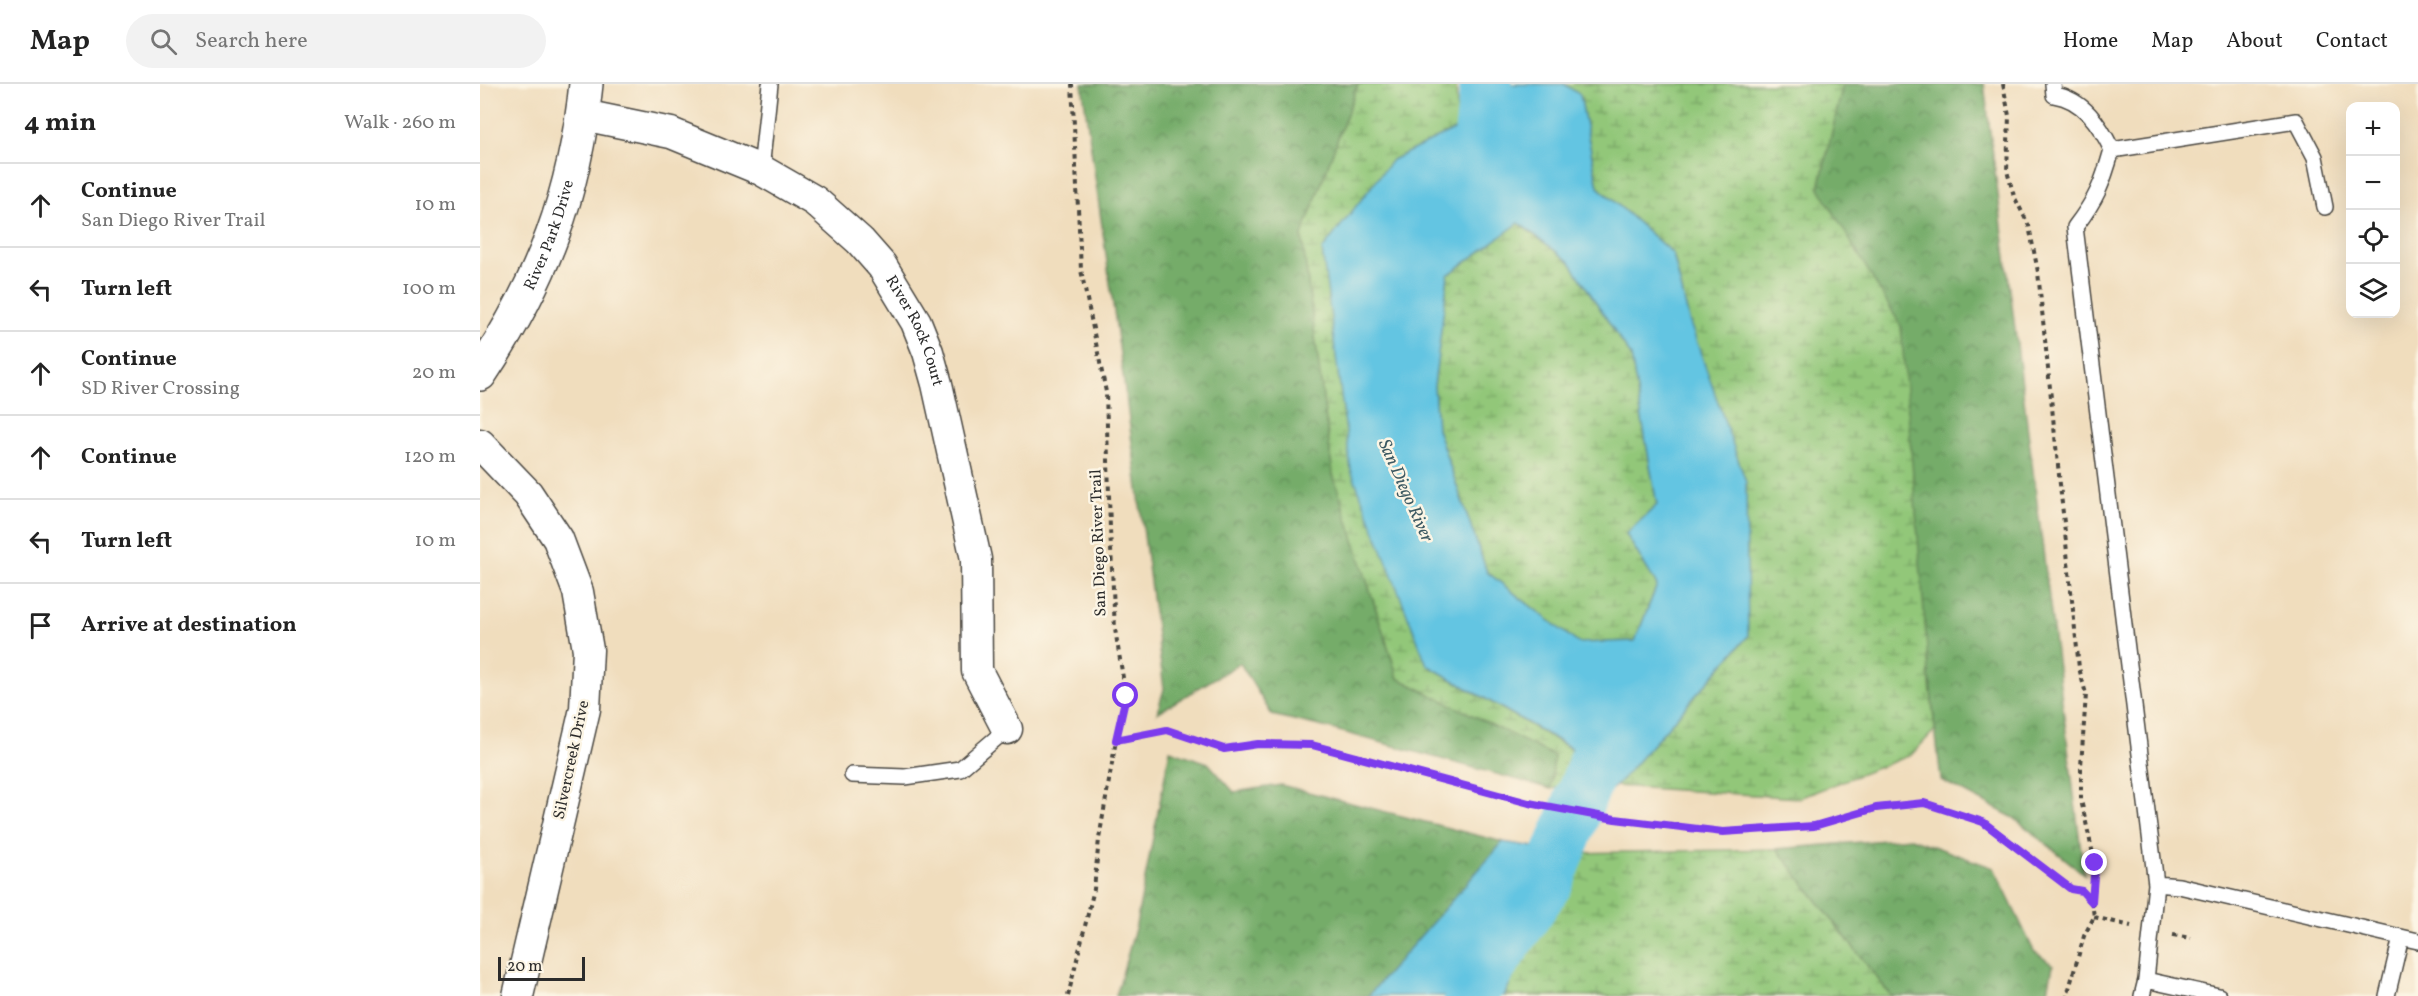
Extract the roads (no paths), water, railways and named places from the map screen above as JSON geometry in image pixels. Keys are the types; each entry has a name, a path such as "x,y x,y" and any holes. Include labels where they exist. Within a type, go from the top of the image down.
{"street":[{"name":"River Rock Court","path":"584,99 762,170 815,201 861,241 882,266 916,322 938,384 976,559 977,671 1007,729"},
{"name":"River Park Drive","path":"480,374 507,333 530,290 550,244 566,196 584,99"},
{"name":"Silvercreek Drive","path":"480,444 528,494 558,539 578,592 588,650 585,709 518,996"}],"lane":[{"path":"762,170 770,84"},
{"path":"2053,84 2054,95 2065,96 2080,105 2103,132 2112,150 2103,184 2093,205 2075,227 2156,884 2146,980 2142,996"},
{"path":"2112,150 2296,121 2315,158 2325,207"},
{"path":"852,775 905,777 960,769 1007,729"},
{"path":"2156,884 2179,886 2418,941"},
{"path":"2387,996 2401,937"},
{"path":"2146,980 2220,996"}],"water":[{"path":"1508,84 1564,84 1580,95 1598,187 1673,254 1689,320 1746,482 1748,636 1616,786 1590,805 1578,783 1571,748 1427,665 1351,470 1322,250 1392,160 1458,128 1496,116","holes":["1519,223 1570,262 1631,356 1657,505 1626,534 1657,585 1635,641 1578,643 1487,572 1437,429 1434,386 1448,275"]},
{"path":"1503,842 1573,853 1504,996 1368,996"}],"waterway":[{"name":"San Diego River","path":"1486,84 1480,137 1526,170"},
{"name":"San Diego River","path":"1470,996 1548,881 1609,725"}]}
